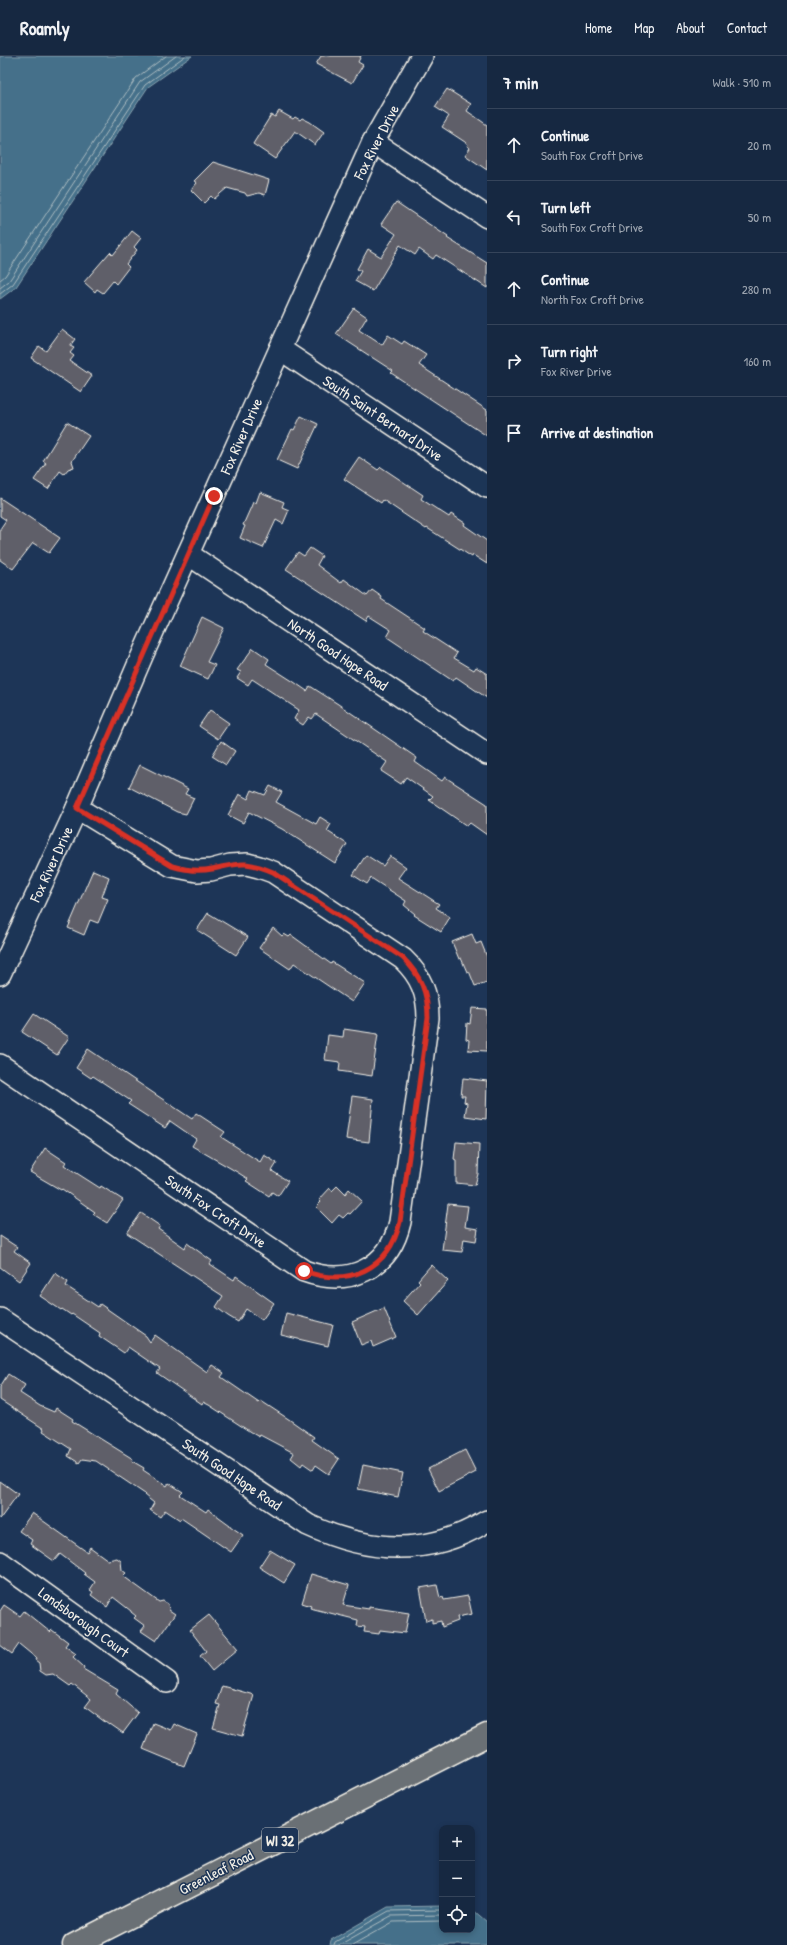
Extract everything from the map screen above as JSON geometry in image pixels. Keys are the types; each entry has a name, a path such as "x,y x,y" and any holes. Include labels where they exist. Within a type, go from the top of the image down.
{"main road":[{"name":"Greenleaf Road","path":"74,1945 487,1735"}],"street":[{"name":"Fox River Drive","path":"0,974 77,808 188,554 373,142 422,56"},
{"path":"373,142 487,217"},
{"name":"South Saint Bernard Drive","path":"280,349 487,487"},
{"name":"North Good Hope Road","path":"188,554 487,754"},
{"name":"South Fox Croft Drive","path":"0,1065 304,1271 318,1276 335,1278 354,1275 381,1260 391,1246 398,1230 404,1194 428,1018 428,1004 425,989 412,967 403,958 273,872 246,864 230,864 211,870 197,871 172,866 77,808"},
{"name":"South Good Hope Road","path":"0,1319 308,1525 330,1535 356,1544 384,1547 408,1547 453,1537 487,1521"},
{"name":"Landsborough Court","path":"0,1562 167,1682"}],"water":[{"path":"0,56 192,56 148,87 16,287 0,299"},
{"path":"439,1906 439,1933 475,1933 475,1912 487,1922 487,1945 330,1945 331,1940 388,1907"}],"building":[{"path":"321,56 361,56 358,62 363,65 352,83 316,64"},
{"path":"447,89 471,104 467,111 487,125 487,170 465,155 470,148 467,146 468,144 442,127 449,116 435,107"},
{"path":"279,111 293,119 295,117 300,120 302,118 324,132 315,145 295,131 275,159 253,144 271,115 275,117"},
{"path":"213,162 269,180 265,195 259,193 247,196 245,193 227,188 214,199 211,196 204,203 191,190 197,183 194,181"},
{"path":"396,202 448,237 447,238 487,263 487,288 436,255 433,259 419,249 415,255 400,245 373,291 355,281 361,271 357,269 368,249 381,257 396,234 381,224"},
{"path":"132,231 141,238 134,247 137,250 126,264 129,267 116,284 113,281 103,293 97,289 95,292 84,282 110,252 113,255"},
{"path":"354,308 367,317 359,330 382,345 388,335 402,344 404,341 426,355 419,365 487,410 487,436 391,373 393,371 336,334"},
{"path":"62,329 75,339 70,346 74,348 70,353 74,356 70,361 92,376 81,392 31,358 39,346 46,351"},
{"path":"301,416 318,424 297,469 277,460 292,429 294,430"},
{"path":"67,422 89,436 72,461 74,467 68,469 64,474 60,471 48,489 34,480 46,463 43,461"},
{"path":"359,457 378,470 381,467 423,495 421,499 449,517 451,514 465,523 464,525 487,541 487,564 473,555 472,557 427,528 426,529 383,500 381,503 344,479"},
{"path":"260,492 284,502 282,507 289,510 283,524 276,520 263,548 240,538 245,526 243,525 253,502 256,503"},
{"path":"0,498 60,538 49,553 33,543 13,569 0,560 0,529 6,520 0,516"},
{"path":"310,548 322,556 317,565 341,583 344,579 367,596 372,590 382,597 381,599 425,628 423,631 457,653 454,658 474,670 476,667 487,674 487,698 456,677 453,681 387,637 391,630 369,616 366,621 286,569 298,552 304,556"},
{"path":"202,617 224,628 207,662 215,665 208,679 180,666"},
{"path":"253,648 269,659 266,664 307,691 310,686 417,758 415,762 442,781 445,777 487,804 487,835 470,823 467,826 429,800 433,796 406,777 401,784 381,771 387,762 316,714 312,719 309,717 303,725 294,719 299,710 252,679 248,685 237,678 241,672 237,670"},
{"path":"210,710 229,723 218,739 199,726"},
{"path":"221,741 235,751 226,765 212,756"},
{"path":"140,765 188,789 185,794 194,798 186,814 177,812 129,787"},
{"path":"270,786 282,792 276,802 316,824 320,817 331,824 327,831 347,844 335,863 282,829 249,812 243,823 228,815 239,794 248,799 252,790 265,795"},
{"path":"366,855 383,866 390,856 406,867 398,878 439,904 436,908 450,917 441,932 414,915 415,914 404,905 406,901 371,878 367,884 353,875"},
{"path":"93,870 109,877 102,897 108,899 98,923 90,920 84,935 68,928"},
{"path":"208,913 248,937 236,955 197,930"},
{"path":"273,928 282,936 284,934 289,937 291,935 331,964 332,962 365,983 352,1002 294,963 290,969 259,948"},
{"path":"472,934 476,944 481,942 487,957 487,982 475,986 469,971 467,972 461,958 459,959 452,942"},
{"path":"472,1008 487,1009 487,1051 468,1050 469,1040 466,1039 467,1023 470,1024"},
{"path":"34,1014 69,1037 57,1055 22,1032"},
{"path":"344,1029 378,1034 372,1076 339,1071 340,1062 325,1060 328,1035 343,1037"},
{"path":"88,1049 192,1119 196,1113 225,1132 221,1137 260,1162 264,1155 277,1163 272,1171 288,1181 278,1196 272,1192 269,1196 246,1181 248,1179 192,1146 196,1139 170,1121 165,1128 128,1104 131,1101 93,1076 91,1078 76,1068"},
{"path":"463,1078 487,1081 486,1119 465,1116 467,1103 464,1102 465,1096 461,1096"},
{"path":"352,1096 373,1099 369,1142 346,1139"},
{"path":"456,1142 479,1144 478,1174 475,1185 456,1183 456,1160 454,1159"},
{"path":"45,1148 66,1162 64,1165 100,1188 101,1186 123,1200 107,1223 93,1214 95,1212 62,1189 61,1190 30,1172"},
{"path":"337,1186 345,1194 349,1189 362,1201 350,1214 348,1213 343,1218 339,1215 332,1223 316,1207 321,1202 319,1200 330,1188 332,1191"},
{"path":"448,1204 468,1206 465,1227 478,1229 476,1241 464,1239 462,1252 442,1250"},
{"path":"141,1213 160,1226 158,1229 185,1248 187,1243 212,1261 210,1264 234,1280 236,1276 274,1303 262,1320 246,1309 238,1322 228,1316 216,1307 223,1296 127,1233"},
{"path":"0,1236 17,1247 14,1251 31,1263 19,1281 0,1267"},
{"path":"431,1265 448,1281 418,1315 403,1301 420,1282 418,1280"},
{"path":"55,1273 68,1282 66,1286 98,1307 100,1304 146,1336 150,1342 155,1335 207,1372 212,1365 224,1373 221,1377 259,1403 261,1401 314,1437 312,1440 339,1459 329,1474 316,1465 313,1470 303,1463 301,1466 291,1458 294,1453 260,1435 259,1437 209,1405 203,1402 202,1404 157,1373 160,1369 128,1347 124,1353 99,1336 100,1333 72,1314 71,1315 62,1309 61,1310 40,1296"},
{"path":"384,1308 396,1337 373,1347 371,1341 361,1345 352,1322"},
{"path":"286,1313 333,1325 328,1346 281,1335"},
{"path":"8,1374 25,1385 20,1393 40,1406 54,1412 56,1408 73,1419 72,1421 133,1459 132,1461 144,1468 143,1470 167,1486 169,1483 183,1492 180,1495 206,1512 208,1509 243,1535 231,1552 181,1518 180,1520 165,1510 160,1517 150,1510 154,1503 144,1495 145,1494 96,1461 82,1459 79,1463 68,1456 71,1449 0,1400 0,1387"},
{"path":"465,1450 476,1472 439,1491 428,1469"},
{"path":"363,1465 403,1473 398,1497 358,1489"},
{"path":"0,1481 18,1494 0,1519"},
{"path":"32,1513 87,1552 90,1547 108,1560 117,1558 121,1561 122,1570 126,1573 123,1576 159,1602 163,1601 168,1604 169,1610 175,1614 156,1641 141,1631 145,1626 134,1618 136,1616 131,1611 113,1597 107,1607 91,1595 93,1592 90,1590 95,1582 84,1574 85,1573 60,1554 54,1561 30,1544 32,1540 19,1531"},
{"path":"270,1550 295,1565 284,1583 259,1567"},
{"path":"311,1574 349,1585 343,1605 409,1613 405,1633 380,1630 379,1634 364,1632 365,1627 357,1626 358,1620 310,1608 311,1606 302,1603"},
{"path":"437,1585 440,1598 443,1597 444,1600 468,1596 472,1614 457,1617 458,1621 442,1627 441,1621 432,1623 432,1619 426,1621 420,1588"},
{"path":"4,1605 20,1616 24,1611 50,1632 52,1630 68,1642 65,1646 76,1654 73,1657 84,1667 83,1669 118,1690 116,1694 138,1713 123,1733 110,1724 109,1725 85,1707 91,1699 72,1684 70,1686 53,1674 46,1675 40,1671 39,1663 35,1660 36,1658 19,1644 12,1654 0,1645 0,1611"},
{"path":"209,1615 238,1649 212,1671 200,1656 206,1651 190,1630"},
{"path":"222,1686 254,1695 242,1736 213,1728 220,1705 216,1704"},
{"path":"153,1723 171,1730 174,1724 197,1734 184,1766 143,1749"}],"route":[{"path":"214,496 148,643 77,808 172,866 197,871 211,870 230,864 246,864 273,872 403,958 412,967 425,989 428,1004 428,1018 400,1222 395,1240 381,1260 354,1275 328,1278 304,1271"}]}
